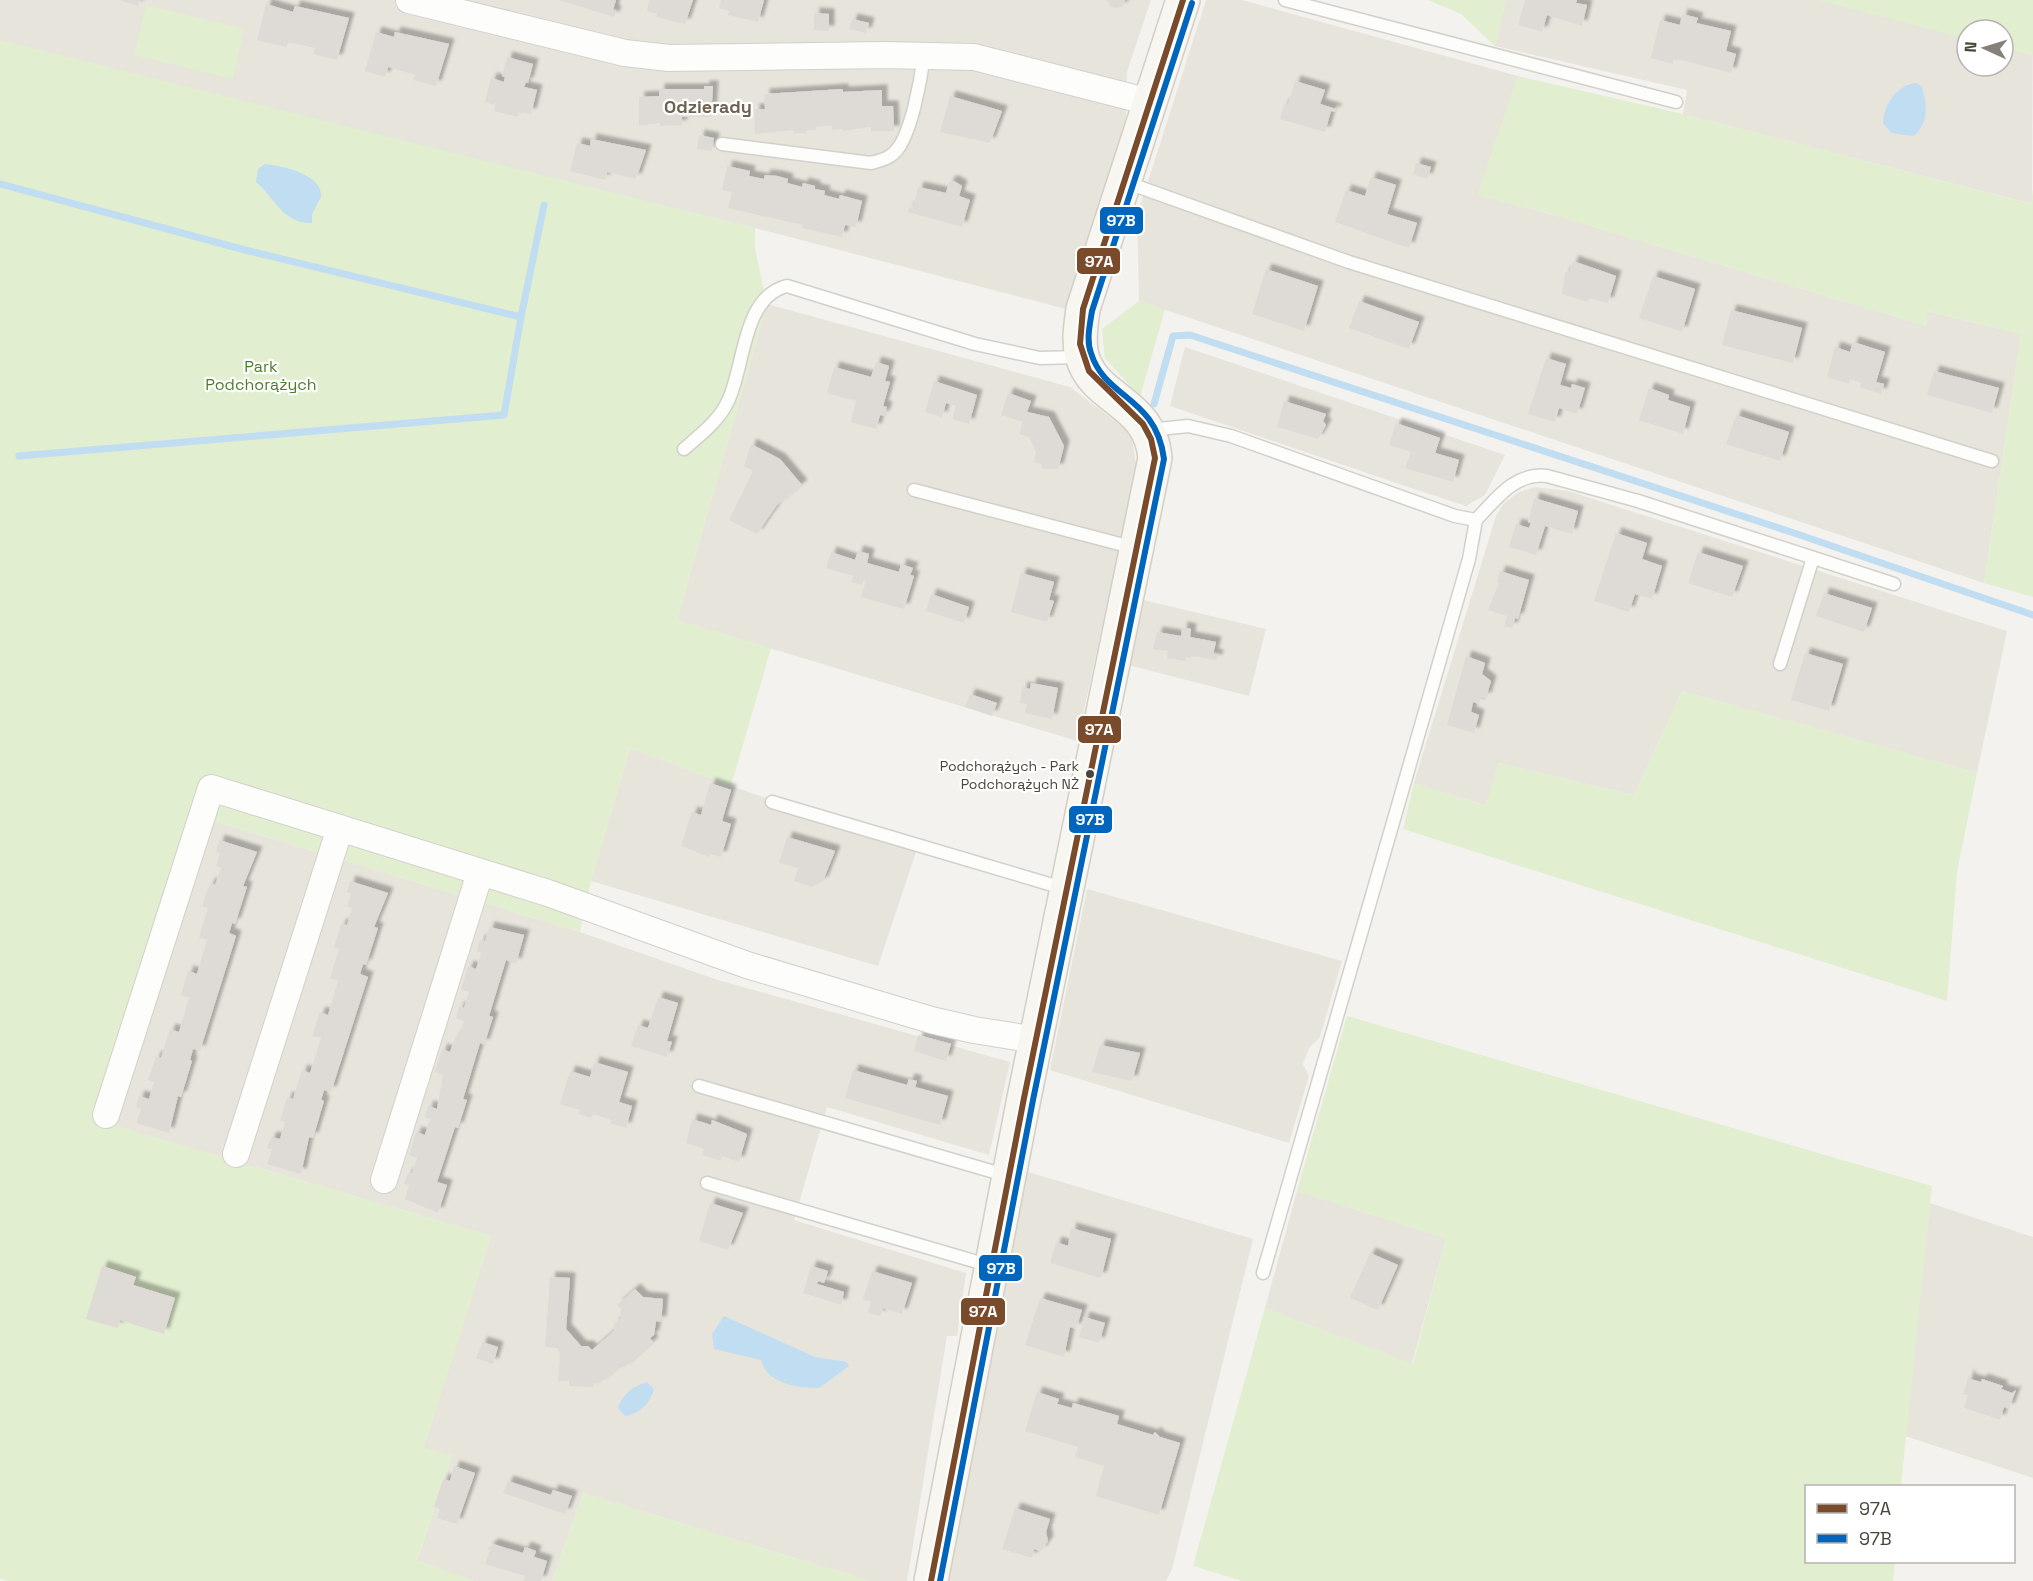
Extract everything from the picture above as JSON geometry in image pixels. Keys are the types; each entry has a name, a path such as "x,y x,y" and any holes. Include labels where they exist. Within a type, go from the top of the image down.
{"street":[{"path":"409,0 599,48 650,57 801,58 924,55 985,59 1150,102"},
{"path":"931,1581 1009,1176 1155,458 1149,430 1132,410 1097,381 1083,357 1080,335 1083,309 1183,0"},
{"path":"106,1115 211,788 548,893 747,965 899,1011 974,1030 1037,1040"},
{"path":"236,1154 340,828"},
{"path":"384,1180 480,873"}],"lane":[{"path":"1286,0 1676,102"},
{"path":"722,144 871,163 887,159 899,147 912,113 924,55"},
{"path":"1124,182 1349,262 1992,461"},
{"path":"684,449 715,421 728,401 758,306 772,292 787,286 975,344 1040,358 1083,357"},
{"path":"1149,430 1188,426 1231,436 1455,516 1476,520"},
{"path":"1263,1274 1470,559 1476,520 1510,485 1536,475 1638,501 1894,585"},
{"path":"914,490 1137,549"},
{"path":"1780,664 1813,558"},
{"path":"772,802 1067,889"},
{"path":"699,1086 1009,1176"},
{"path":"707,1183 992,1266"}],"shaded area":[{"path":"0,0 1151,0 1127,72 1126,119 1066,309 755,228 0,43"},
{"path":"1206,0 1242,0 1518,76 1478,195 1547,213 1927,326 1927,311 2021,334 1984,583 1139,301 1137,216"},
{"path":"1506,0 2033,0 2032,204 1683,114 1687,90 1495,46"},
{"path":"767,304 1070,387 1131,433 1137,470 1077,741 677,620"},
{"path":"1185,347 1505,455 1485,495 1466,506 1402,485 1170,406"},
{"path":"1535,487 1568,491 2007,631 1977,773 1682,691 1634,795 1499,763 1486,806 1414,783 1496,516 1504,503 1519,492"},
{"path":"1143,600 1266,629 1249,696 1128,665"},
{"path":"630,748 731,786 917,849 878,966 591,881"},
{"path":"190,814 580,932 718,980 1010,1062 989,1155 827,1107 794,1220 966,1273 957,1336 947,1336 907,1581 870,1581 583,1493 552,1581 474,1581 417,1561 452,1455 423,1449 491,1236 95,1120"},
{"path":"1087,889 1342,961 1320,1037 1309,1048 1303,1064 1309,1076 1289,1143 1050,1070"},
{"path":"1025,1171 1253,1239 1172,1569 1166,1581 949,1581"},
{"path":"1297,1191 1446,1238 1412,1364 1265,1308"},
{"path":"1930,1203 2033,1237 2033,1478 1905,1436"}],"green space":[{"path":"1428,0 1506,0 1495,46 1461,14"},
{"path":"1818,0 2033,0 2033,56 2015,51 2015,18 1955,18 1955,36"},
{"path":"146,5 244,29 233,79 134,55"},
{"name":"Park Podchorążych","path":"0,40 755,228 755,248 767,304 677,620 771,648 731,786 630,748 591,881 580,932 190,814 96,1120 491,1236 424,1448 452,1455 417,1560 474,1581 8,1581 0,1579"},
{"path":"1518,76 1683,114 2031,204 2033,189 2033,597 1984,583 2021,334 1928,311 1927,326 1547,213 1477,195"},
{"path":"1139,301 1165,309 1140,397 1105,358 1102,329"},
{"path":"1682,691 1977,773 1957,872 1947,1001 1403,829 1414,783 1485,806 1499,763 1634,795"},
{"path":"1347,1016 1932,1186 1901,1485 1805,1485 1805,1563 1895,1563 1893,1581 1242,1581 1193,1566 1265,1308 1413,1364 1446,1238 1297,1191"},
{"path":"583,1493 870,1581 552,1581"}],"water":[{"path":"1916,83 1921,86 1926,106 1922,126 1913,136 1891,133 1883,123 1889,103 1903,87"},
{"path":"265,164 300,173 315,182 320,189 321,197 312,214 312,223 302,222 287,215 256,182 258,169"},
{"path":"724,1316 815,1357 847,1362 849,1366 819,1388 784,1383 764,1368 761,1360 714,1349 712,1334"},
{"path":"647,1382 654,1389 647,1404 639,1411 625,1416 618,1408 623,1399 633,1388"}],"building":[{"path":"119,0 139,0 138,6"},
{"path":"559,0 616,0 613,10 616,11 614,17"},
{"path":"649,0 693,0 685,24 656,17 657,14 647,11"},
{"path":"721,0 764,0 758,22 728,15 729,11 719,8"},
{"path":"1107,0 1125,0 1123,6 1116,8 1111,7"},
{"path":"1525,0 1577,0 1576,3 1587,5 1582,26 1547,15 1542,32 1518,25"},
{"path":"266,4 293,12 295,6 349,18 337,60 313,54 315,48 288,42 286,47 257,40"},
{"path":"814,13 829,14 829,31 814,30"},
{"path":"1682,14 1698,18 1696,23 1731,31 1726,51 1736,54 1731,73 1674,58 1673,64 1651,58 1660,20 1680,25"},
{"path":"852,19 869,23 866,33 849,29"},
{"path":"376,32 394,37 395,32 449,44 436,86 413,80 415,75 388,67 385,77 365,71"},
{"path":"507,57 533,64 528,83 526,82 524,87 537,90 531,114 519,111 518,117 494,111 495,105 485,102 491,78 504,82 505,77 502,76"},
{"path":"1295,81 1325,90 1320,104 1336,109 1336,112 1331,111 1325,132 1280,119 1284,104 1288,105"},
{"path":"704,86 713,86 711,117 682,117 682,125 660,126 660,123 639,126 639,97 659,96 659,89 704,89"},
{"path":"843,89 843,92 882,90 882,106 893,106 894,131 871,131 871,127 843,131 843,129 832,130 832,126 816,126 816,130 806,130 806,133 794,133 794,130 755,134 754,109 765,109 764,94"},
{"path":"950,96 1002,111 990,143 940,132"},
{"path":"699,135 714,138 712,151 697,149"},
{"path":"591,139 646,150 636,179 607,172 605,180 570,171 577,143 590,146"},
{"path":"1416,163 1431,167 1427,179 1413,174"},
{"path":"727,166 750,171 749,176 764,179 765,175 777,176 788,179 787,183 802,187 803,183 815,186 815,189 825,191 824,195 839,199 840,195 862,201 856,227 845,225 842,237 802,228 803,225 728,208 732,192 722,190"},
{"path":"1371,177 1396,185 1387,214 1417,223 1409,248 1335,222 1346,190 1365,196"},
{"path":"954,181 962,186 959,196 970,200 962,227 908,212 909,207 913,209 918,187 946,193 949,182"},
{"path":"1573,261 1616,276 1608,303 1589,298 1588,302 1562,294 1565,272 1569,273"},
{"path":"1266,269 1318,286 1304,331 1252,314"},
{"path":"1653,276 1695,289 1682,332 1639,318"},
{"path":"1359,301 1419,322 1409,349 1349,328"},
{"path":"1731,310 1802,328 1793,363 1722,345"},
{"path":"1853,342 1885,352 1876,382 1884,384 1881,394 1860,387 1861,383 1850,379 1849,384 1827,377 1835,347 1850,352"},
{"path":"1546,358 1566,364 1560,385 1571,388 1572,384 1585,388 1577,414 1559,408 1555,422 1528,414"},
{"path":"876,362 889,366 885,381 890,382 883,406 887,407 884,416 880,415 876,429 851,422 856,401 827,393 834,367 871,377"},
{"path":"1934,371 1999,388 1992,413 1927,395"},
{"path":"934,381 977,395 969,424 952,419 956,406 946,403 942,417 925,412"},
{"path":"1649,388 1669,395 1668,400 1690,407 1683,434 1639,420"},
{"path":"1008,393 1031,401 1027,412 1049,417 1064,446 1058,469 1042,469 1041,464 1034,462 1036,452 1029,437 1019,434 1023,422 1001,415"},
{"path":"1284,401 1326,414 1323,421 1326,425 1318,439 1277,427"},
{"path":"1736,415 1789,432 1780,461 1726,444"},
{"path":"1396,423 1440,438 1435,453 1459,460 1453,482 1405,468 1411,452 1389,445"},
{"path":"751,444 780,459 802,485 777,505 757,534 729,520 753,471 744,466"},
{"path":"1534,498 1578,511 1572,534 1545,526 1536,555 1509,547 1516,524 1529,528 1531,523 1528,522"},
{"path":"1616,533 1647,543 1642,559 1662,566 1652,599 1635,594 1629,612 1594,601"},
{"path":"858,551 869,554 867,563 899,572 901,564 913,568 910,575 914,576 904,609 861,597 866,580 864,579 862,585 851,582 853,576 826,568 831,552 855,560"},
{"path":"1698,552 1743,566 1732,597 1688,583"},
{"path":"1500,571 1529,580 1518,619 1515,618 1512,628 1504,626 1507,616 1488,610 1499,583 1497,582"},
{"path":"1021,573 1054,582 1049,600 1054,601 1047,622 1011,612"},
{"path":"1824,593 1872,608 1864,632 1816,616"},
{"path":"931,594 969,607 964,623 926,611"},
{"path":"1182,627 1191,629 1190,637 1216,642 1213,654 1218,655 1217,660 1187,655 1185,661 1167,658 1168,651 1153,649 1157,632 1181,636"},
{"path":"1805,653 1843,664 1829,711 1791,700"},
{"path":"1466,656 1485,663 1482,674 1491,681 1486,698 1481,697 1479,704 1473,702 1471,712 1479,715 1474,733 1447,725"},
{"path":"1031,683 1058,688 1052,719 1025,713 1027,704 1020,703 1022,687 1030,689"},
{"path":"970,694 997,703 992,716 965,707"},
{"path":"710,783 731,790 722,821 731,824 721,857 710,854 709,857 681,846 692,812 701,815"},
{"path":"787,837 835,851 823,881 812,887 794,881 798,868 779,863"},
{"path":"219,840 257,852 243,886 247,887 235,924 232,923 229,933 236,936 200,1051 193,1049 190,1060 192,1061 181,1097 178,1096 169,1133 136,1123 141,1109 136,1107 139,1096 149,1099 154,1082 148,1080 156,1056 161,1058 170,1029 179,1032 189,998 181,995 188,971 197,974 207,940 199,937 208,908 202,906 210,883 215,885 221,868 216,866 220,853 216,852"},
{"path":"350,881 388,893 374,927 378,928 366,965 363,964 360,974 368,977 331,1092 324,1090 321,1100 324,1101 313,1138 309,1137 301,1174 267,1164 272,1149 267,1148 271,1137 280,1139 285,1122 280,1121 287,1097 293,1099 302,1070 310,1073 321,1038 312,1036 320,1012 328,1015 338,981 330,978 339,949 334,947 341,924 347,925 352,908 347,907 351,894 347,892"},
{"path":"489,927 524,935 516,964 506,960 489,1016 493,1017 484,1045 480,1043 463,1099 467,1100 458,1128 455,1127 437,1182 447,1185 438,1213 405,1199 409,1185 404,1184 408,1173 412,1174 417,1158 409,1155 416,1132 425,1135 430,1119 425,1117 428,1106 437,1109 443,1075 435,1072 438,1061 442,1049 450,1052 456,1036 459,1037 464,1021 456,1018 459,1007 464,1008 469,992 461,990 468,966 476,969 481,953 477,951 480,940 485,941"},
{"path":"658,997 678,1003 667,1041 672,1042 667,1057 631,1046 638,1025 648,1028"},
{"path":"918,1035 951,1044 946,1061 914,1051"},
{"path":"1100,1045 1140,1053 1132,1081 1092,1072"},
{"path":"594,1062 628,1072 619,1102 632,1106 626,1128 610,1123 612,1120 593,1114 591,1118 579,1114 580,1110 560,1104 570,1071 590,1077"},
{"path":"853,1070 907,1085 909,1079 917,1081 915,1087 948,1096 940,1125 845,1098"},
{"path":"692,1119 711,1125 712,1120 747,1134 739,1162 722,1156 721,1161 702,1155 704,1149 686,1143"},
{"path":"710,1203 743,1213 728,1250 699,1241"},
{"path":"1071,1228 1111,1239 1101,1278 1050,1263 1056,1242 1068,1246"},
{"path":"1370,1253 1398,1265 1378,1310 1350,1298"},
{"path":"102,1266 136,1277 133,1285 175,1298 164,1334 120,1320 118,1328 86,1319"},
{"path":"811,1266 828,1271 824,1283 818,1281 817,1284 844,1292 841,1305 803,1293"},
{"path":"872,1271 912,1283 902,1314 883,1308 880,1316 868,1313 871,1302 863,1299"},
{"path":"550,1277 570,1278 566,1329 581,1346 588,1346 592,1350 614,1331 614,1324 620,1319 621,1309 617,1305 635,1289 643,1297 663,1299 661,1322 656,1321 654,1335 650,1338 653,1342 625,1367 619,1367 600,1383 594,1383 593,1387 569,1386 569,1381 558,1381 560,1353 557,1348 545,1347"},
{"path":"1040,1298 1082,1310 1076,1329 1070,1327 1064,1357 1025,1345"},
{"path":"1084,1317 1105,1323 1099,1343 1079,1337"},
{"path":"482,1342 498,1347 493,1364 476,1358"},
{"path":"1969,1374 1970,1379 1981,1382 1982,1379 2003,1386 2001,1389 2012,1393 2016,1390 2009,1409 2004,1407 2000,1420 1964,1408 1968,1395 1963,1394"},
{"path":"1037,1392 1059,1399 1057,1404 1072,1408 1073,1403 1119,1416 1117,1424 1153,1435 1155,1432 1160,1437 1180,1443 1159,1515 1096,1496 1104,1466 1075,1457 1078,1447 1025,1431"},
{"path":"454,1466 475,1473 457,1524 437,1518 440,1509 434,1507 443,1479 450,1481"},
{"path":"508,1481 551,1495 553,1490 572,1496 565,1514 503,1493"},
{"path":"1015,1508 1050,1519 1046,1532 1048,1541 1041,1551 1034,1549 1032,1558 1002,1549"},
{"path":"493,1544 523,1553 525,1547 536,1551 534,1557 547,1561 541,1581 523,1581 525,1576 485,1564 490,1550 487,1549"}],"waterway":[{"path":"0,184 245,250 521,317 544,205"},
{"path":"19,456 504,415 521,317"},
{"path":"1154,404 1173,336 1190,335 1797,534 2033,615"}],"transit line":[{"name":"97A","path":"931,1581 1024,1098 1155,458 1151,439 1143,424 1089,371 1080,344 1083,309 1183,0"},
{"name":"97B","path":"940,1581 1033,1100 1164,459 1159,438 1151,422 1107,380 1098,368 1090,348 1090,321 1192,3"}],"place":[{"name":"Podchorążych - Park Podchorążych NŻ","path":"1090,774"}],"district":[{"name":"Odzierady","path":"708,106"}]}
